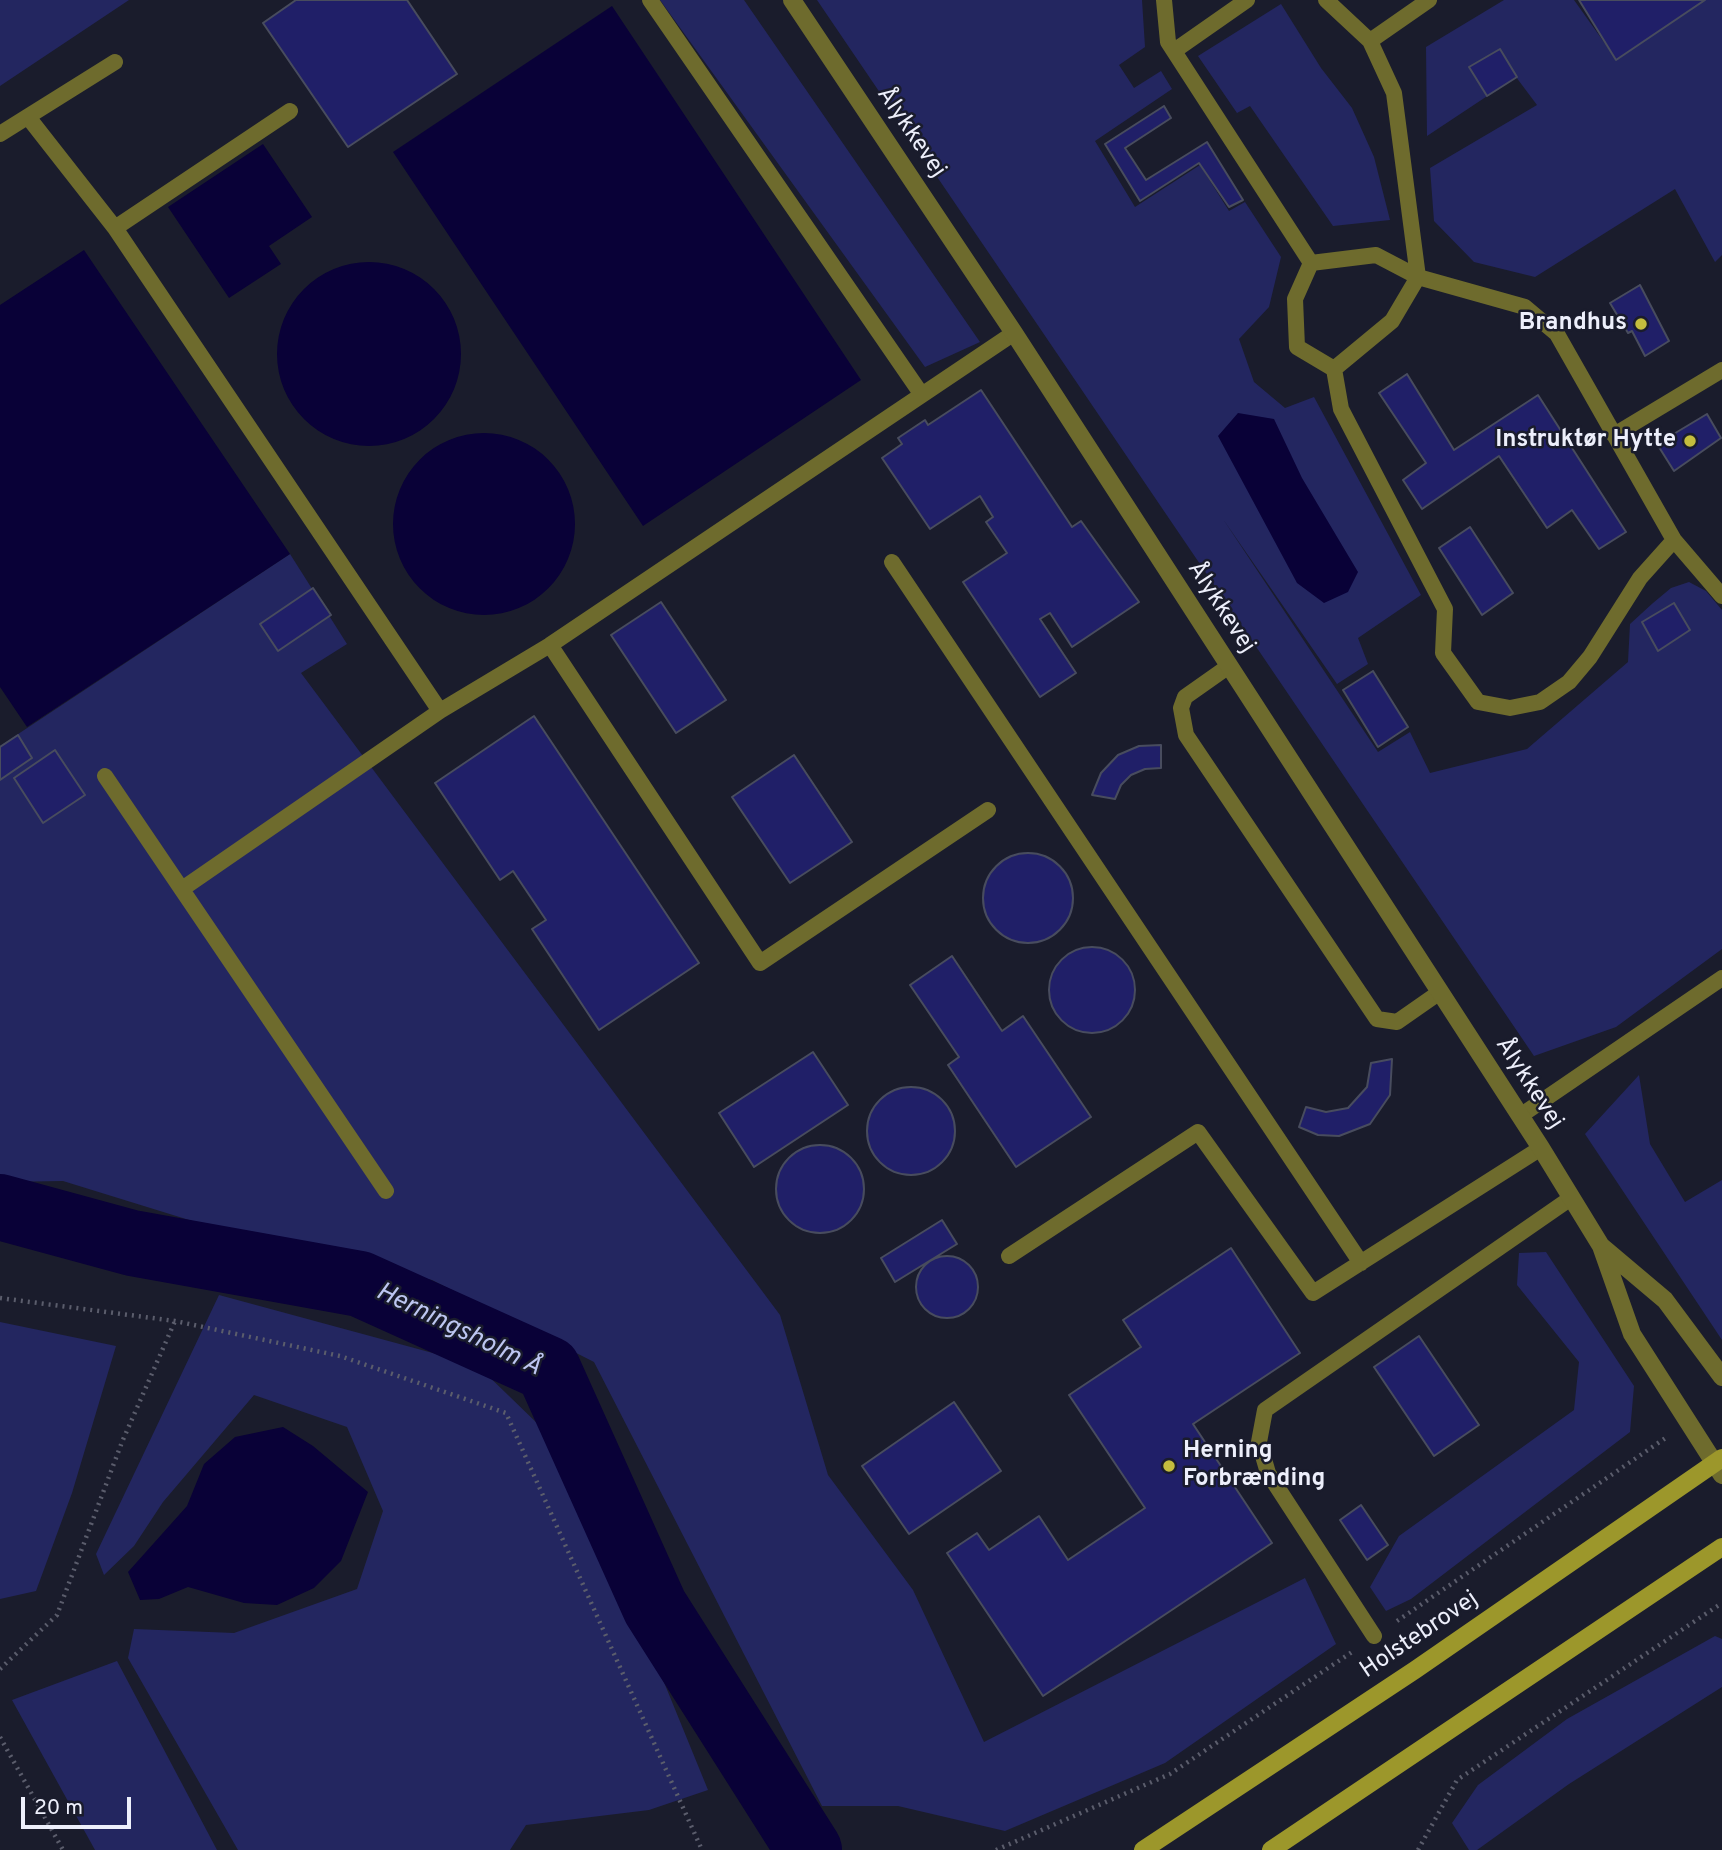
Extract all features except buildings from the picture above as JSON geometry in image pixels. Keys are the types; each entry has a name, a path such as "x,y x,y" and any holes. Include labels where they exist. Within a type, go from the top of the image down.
{"main road":[{"name":"Holstebrovej","path":"1143,1850 1719,1465"},
{"path":"1271,1850 1722,1547"}],"street":[{"name":"Ålykkevej","path":"792,0 1014,333 1541,1148 1601,1246 1632,1334 1719,1465"},
{"name":"Ålykkevej","path":"1601,1246 1665,1300 1722,1377"}],"lane":[{"path":"650,0 922,395"},
{"path":"1164,0 1168,42 1311,263"},
{"path":"1174,51 1247,0"},
{"path":"1326,0 1370,41 1394,93 1418,277 1392,321 1334,369"},
{"path":"1370,41 1429,0"},
{"path":"0,134 115,62"},
{"path":"116,228 290,111"},
{"path":"28,117 116,228 440,711"},
{"path":"1311,263 1376,256 1418,277 1525,307 1558,334 1674,540 1722,596"},
{"path":"1311,263 1296,299 1297,347 1334,369 1342,409 1445,609 1443,653 1478,702 1510,708 1540,702 1569,682 1590,657 1640,578 1674,540"},
{"path":"182,889 440,711 550,645 1014,333"},
{"path":"1614,435 1722,370"},
{"path":"892,562 1361,1262"},
{"path":"550,645 760,963 988,810"},
{"path":"1229,666 1185,697 1181,708 1186,735 1377,1019 1397,1022 1440,992"},
{"path":"105,776 386,1191"},
{"path":"1520,1116 1722,978"},
{"path":"1009,1256 1198,1132 1314,1293 1541,1148"},
{"path":"1374,1636 1268,1474 1259,1443 1265,1410 1571,1198"}],"path":[{"path":"0,1297 175,1321 340,1356 506,1413 702,1850"},
{"path":"0,1669 57,1615 122,1442 175,1321"},
{"path":"1418,1850 1457,1780 1722,1603"},
{"path":"0,1737 63,1850"}],"shaded area":[{"path":"0,0 129,0 0,86"},
{"path":"660,0 744,0 980,342 925,367"},
{"path":"817,0 1142,0 1145,47 1119,65 1134,88 1161,71 1172,89 1095,141 1135,207 1200,165 1229,211 1245,202 1281,257 1269,307 1239,339 1254,382 1285,408 1314,397 1421,595 1358,638 1368,664 1337,684 1223,519 1378,752 1410,732 1430,773 1527,749 1628,662 1630,624 1653,603 1671,588 1689,582 1706,591 1722,610 1722,949 1616,1027 1534,1056"},
{"path":"1504,0 1574,0 1616,59 1705,0 1722,0 1722,255 1715,262 1675,189 1535,277 1474,262 1434,221 1430,168 1537,105 1516,77 1427,136 1426,47"},
{"path":"1281,4 1321,68 1352,108 1374,157 1390,220 1333,226 1250,106 1237,113 1198,56"},
{"path":"612,6 861,380 643,526 393,152"},
{"path":"263,144 312,217 269,246 281,264 229,298 168,207"},
{"path":"84,250 290,554 27,727 0,687 0,305"},
{"path":"369,262 387,263 404,269 420,277 434,289 446,303 454,319 460,336 460,372 454,389 446,405 434,419 420,431 404,439 387,445 369,446 351,445 334,439 318,431 304,419 292,405 284,389 278,372 277,354 278,336 284,319 292,303 304,289 318,277 334,269 351,263"},
{"path":"1238,413 1274,419 1302,478 1358,572 1348,592 1324,603 1297,583 1218,436"},
{"path":"484,433 502,434 519,440 549,459 568,489 574,506 574,542 568,559 549,589 519,608 502,614 484,615 466,614 449,608 419,589 400,559 394,542 393,524 394,506 400,489 419,459 449,440 466,434"},
{"path":"290,554 347,644 301,673 780,1315 828,1475 913,1590 984,1742 1305,1578 1336,1644 1165,1763 1005,1831 898,1806 822,1806 594,1362 432,1280 270,1245 63,1181 0,1182 0,746"},
{"path":"1639,1075 1650,1144 1685,1202 1722,1180 1722,1340 1585,1134"},
{"path":"1546,1252 1634,1386 1630,1432 1411,1599 1386,1611 1370,1587 1399,1536 1574,1410 1579,1362 1517,1285 1519,1253"},
{"path":"219,1295 477,1365 572,1457 708,1790 649,1810 526,1825 510,1850 238,1850 128,1658 134,1629 234,1633 357,1589 383,1511 347,1427 254,1395 163,1502 134,1546 104,1575 96,1554"},
{"path":"0,1322 116,1346 72,1493 36,1591 0,1599"},
{"path":"283,1427 313,1446 368,1492 341,1561 314,1588 277,1605 244,1603 188,1587 159,1599 140,1600 128,1572 187,1506 204,1464 235,1437"},
{"path":"1715,1636 1722,1639 1722,1687 1569,1784 1477,1850 1469,1850 1452,1823 1478,1785 1567,1719"},
{"path":"117,1661 217,1850 95,1850 12,1700"}],"waterway":[{"name":"Herningsholm Å","path":"0,1207 132,1243 360,1284 548,1369 655,1607 809,1850"}],"place":[{"name":"Brandhus","path":"1641,324"},
{"name":"Instruktør Hytte","path":"1690,441"},
{"name":"Herning Forbrænding","path":"1169,1466"}]}
